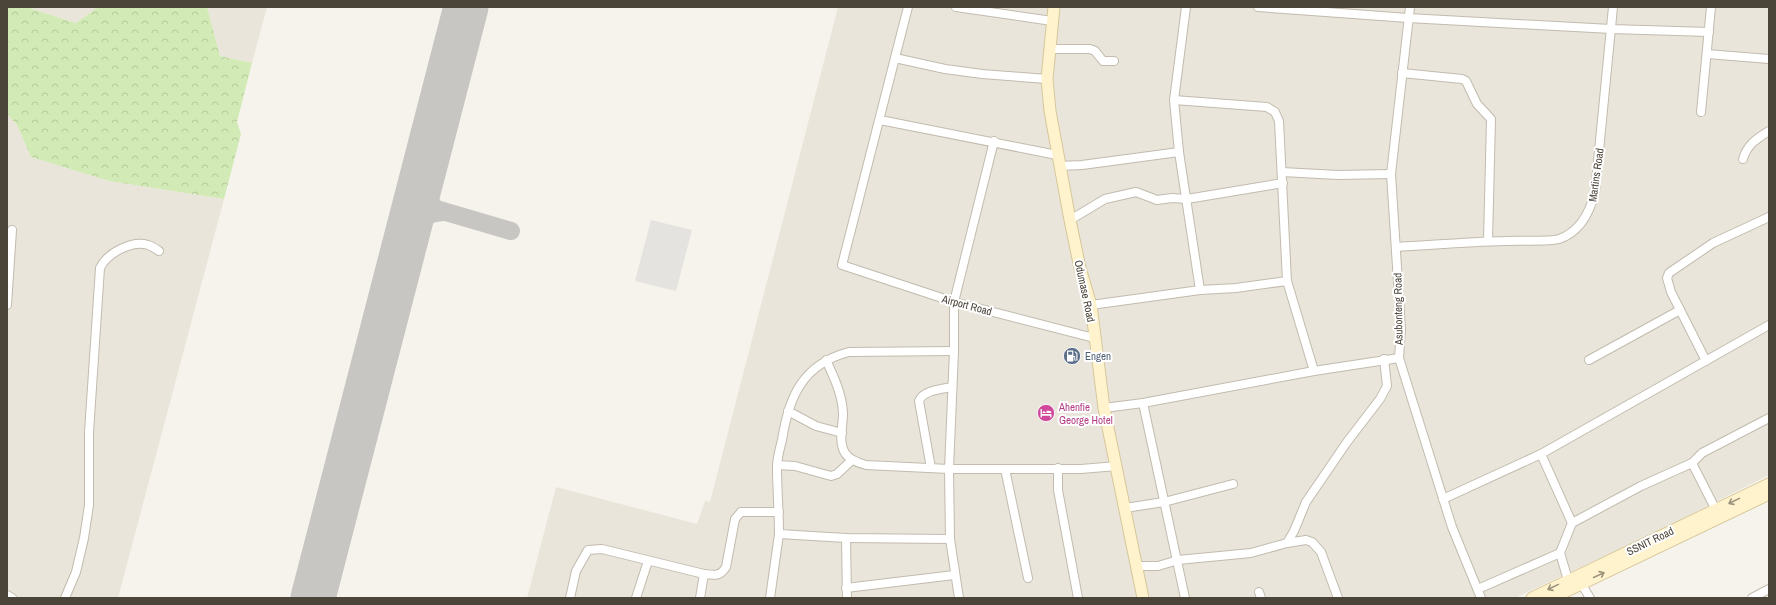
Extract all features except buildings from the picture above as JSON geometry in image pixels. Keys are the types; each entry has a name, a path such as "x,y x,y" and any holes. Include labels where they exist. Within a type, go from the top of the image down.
{"main road":[{"name":"Odumase Road","path":"1054,7 1046,79 1057,155 1080,268 1091,305 1104,408 1143,598"},
{"name":"SSNIT Road","path":"1616,562 1769,484"},
{"name":"SSNIT Road","path":"1532,598 1769,494"},
{"name":"SSNIT Road","path":"1552,598 1575,580"}],"street":[{"path":"908,7 880,120 994,141 1057,155"},
{"path":"956,7 1052,21"},
{"path":"1186,7 1174,100 1179,152 1200,290"},
{"path":"1258,7 1408,18 1611,29 1709,32"},
{"name":"Asubonteng Road","path":"1410,7 1391,174 1401,329 1399,358 1443,499 1481,598"},
{"name":"Martins Road","path":"1396,247 1488,241 1558,239 1581,223 1590,210 1595,192 1614,7"},
{"path":"1701,112 1711,7"},
{"path":"1049,49 1090,49 1095,51 1103,61 1114,61"},
{"path":"1707,54 1769,58"},
{"path":"895,58 945,69 982,74 1046,79"},
{"path":"1402,73 1462,79 1466,81 1477,104 1491,119 1488,241"},
{"path":"1174,100 1267,107 1275,112 1279,121 1287,281 1314,371"},
{"name":"Airport Road","path":"880,120 842,265 954,302 1094,338"},
{"path":"1743,159 1745,150 1752,142 1769,131"},
{"path":"959,598 954,575 950,539 949,469 954,351 954,302 994,141"},
{"path":"1060,166 1082,165 1179,152"},
{"path":"1282,172 1338,175 1391,174"},
{"path":"1070,220 1105,199 1136,192 1157,200 1172,198 1187,199 1283,183"},
{"path":"1706,361 1667,283 1669,273 1713,243 1769,217"},
{"path":"7,305 12,230"},
{"path":"65,598 76,572 84,538 88,505 89,432 100,268 106,258 130,246 149,245 159,251"},
{"path":"1091,305 1200,290 1236,288 1287,281"},
{"path":"1589,360 1680,310"},
{"path":"1443,499 1541,454 1769,325"},
{"path":"770,598 779,534 777,465 788,411 793,398 804,380 818,365 826,360 849,352 954,351"},
{"path":"1104,408 1143,403 1314,371 1384,359 1399,358"},
{"path":"1287,543 1294,531 1306,502 1347,442 1380,399 1387,386 1384,359"},
{"path":"826,360 837,385 843,413 842,443 845,454 859,464 949,469 1095,469 1117,466"},
{"path":"931,468 919,401 923,396 936,390 952,387"},
{"path":"1143,403 1185,598"},
{"path":"788,411 811,424 842,433"},
{"path":"1478,589 1560,553 1572,523 1641,486 1692,463 1702,453 1769,418"},
{"path":"1541,454 1572,523"},
{"path":"777,465 795,466 831,476 837,474 852,460"},
{"path":"1692,463 1716,510"},
{"path":"1058,468 1058,490 1078,598"},
{"path":"1005,469 1028,578"},
{"path":"1125,508 1164,502 1233,484"},
{"path":"570,598 576,571 588,550 602,549 704,574 718,575 723,572 726,567 734,519 741,512 779,512"},
{"path":"779,534 846,538 950,539"},
{"path":"846,538 847,598"},
{"path":"1137,566 1158,566 1178,560 1250,553 1287,543 1306,540 1317,546 1321,552 1338,598"},
{"path":"1560,553 1575,580 1590,598"},
{"path":"636,598 648,561"},
{"path":"700,598 704,574"},
{"path":"846,588 954,575"},
{"path":"1752,598 1769,589"},
{"path":"7,595 12,598"}],"shaded area":[{"path":"26,7 98,7 76,23"},
{"path":"207,7 267,7 252,63 220,56"},
{"path":"838,7 1769,7 1769,475 1651,534 1515,598 527,598 556,487 697,524 705,501 710,502"},
{"path":"7,114 17,125 31,157 109,181 224,199 118,598 7,598"},
{"path":"651,220 692,230 676,291 635,281"}],"green space":[{"path":"7,7 26,7 76,23 98,7 207,7 220,56 252,63 237,122 241,134 224,199 109,181 31,157 17,125 7,114"}],"taxiway":[{"path":"422,178 426,195 436,209 511,231"},
{"path":"407,234 422,218 432,214 444,212"}],"runway":[{"path":"313,598 466,7"}],"place":[{"name":"Engen","path":"1072,356"},
{"name":"Ahenfie George Hotel","path":"1046,413"}]}
